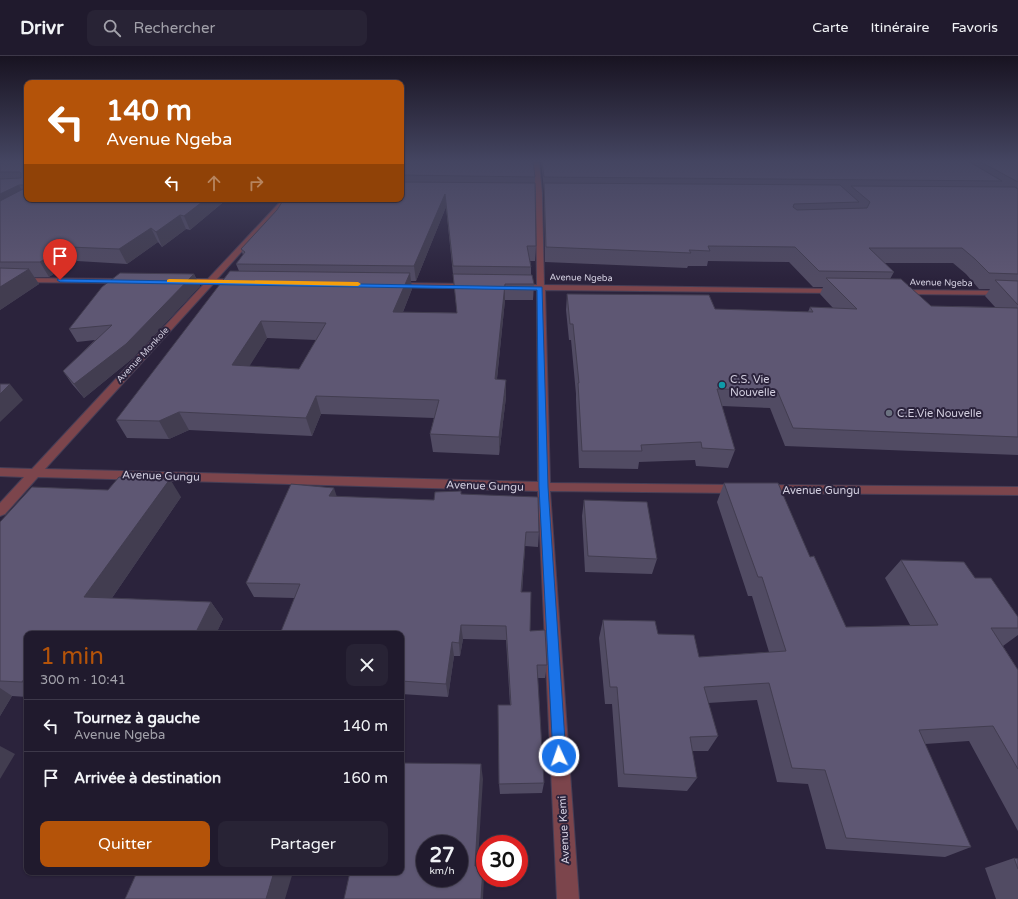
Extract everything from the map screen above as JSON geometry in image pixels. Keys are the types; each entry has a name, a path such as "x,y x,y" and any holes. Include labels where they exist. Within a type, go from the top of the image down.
{"street":[{"name":"Avenue Kemi","path":"539,200 544,487 568,899"},
{"name":"Avenue Monkole","path":"0,510 283,202"},
{"path":"0,280 132,281"},
{"path":"172,281 242,282"},
{"path":"383,285 477,287"},
{"name":"Avenue Ngeba","path":"508,287 843,291"},
{"name":"Avenue Ngeba","path":"890,292 1018,294"},
{"name":"Avenue Gungu","path":"0,472 544,487 1018,491"}],"building":[{"path":"404,200 442,200 414,266 236,264 245,252 241,249 277,210 282,202 404,202"},
{"path":"446,200 535,200 536,246 527,246 531,267 453,266"},
{"path":"545,200 857,200 859,202 794,204 793,207 797,210 867,208 870,202 868,200 1018,200 1018,274 989,273 962,248 869,248 894,272 819,271 795,247 708,246 710,251 689,250 691,253 546,247"},
{"path":"0,201 202,202 184,216 180,215 156,232 151,228 119,249 69,247 51,258 46,258 40,262 0,262"},
{"path":"0,268 29,269 0,287"},
{"path":"230,271 410,273 393,312 457,313 453,274 532,275 534,284 505,284 495,379 506,380 499,437 430,434 439,400 316,396 306,418 179,412 159,421 116,420","holes":["261,321 326,323 299,369 232,365"]},
{"path":"120,273 194,274 126,344 74,384 63,371 112,325 69,329 102,287"},
{"path":"826,278 901,279 931,306 1018,308 1018,437 793,428 777,390 717,389 735,450 702,448 701,442 641,445 642,451 582,451 579,383 573,324 570,324 567,294 709,295 715,309 813,312 810,307 857,309"},
{"path":"995,280 1018,281 1018,305"},
{"path":"0,384 10,384 0,394"},
{"path":"119,477 170,479 84,597 211,602 196,631 24,631 24,679 22,682 0,681 0,522 32,487 108,490"},
{"path":"724,483 778,483 810,557 814,556 846,627 938,625 901,560 964,562 975,578 991,578 1018,617 1018,628 991,628 1018,670 1018,769 993,726 919,730 971,847 846,838 825,770 792,768 769,683 704,687 718,736 690,737 697,778 624,774 617,687 610,687 603,620 655,621 658,634 694,635 699,657 786,651 762,577 758,577"},
{"path":"291,484 334,488 329,496 434,500 435,492 461,491 461,494 538,497 539,532 526,532 521,592 531,592 530,631 545,630 547,665 537,665 544,783 499,784 498,705 511,705 506,626 461,625 459,643 452,642 446,684 404,681 404,631 281,631 300,584 246,583"},
{"path":"584,500 647,502 657,559 588,556"},
{"path":"404,763 481,764 475,866 476,887 482,887 481,899 344,899 349,875 404,875"},
{"path":"1014,858 1018,859 1018,869"},
{"path":"136,875 273,875 266,899 125,899"}],"slow traffic":[{"path":"169,281 358,284"}],"place":[{"name":"C.S. Vie Nouvelle","path":"722,385"},
{"name":"C.E.Vie Nouvelle","path":"889,413"}],"route":[{"path":"60,280 210,281 540,288 544,487 559,756"}]}
